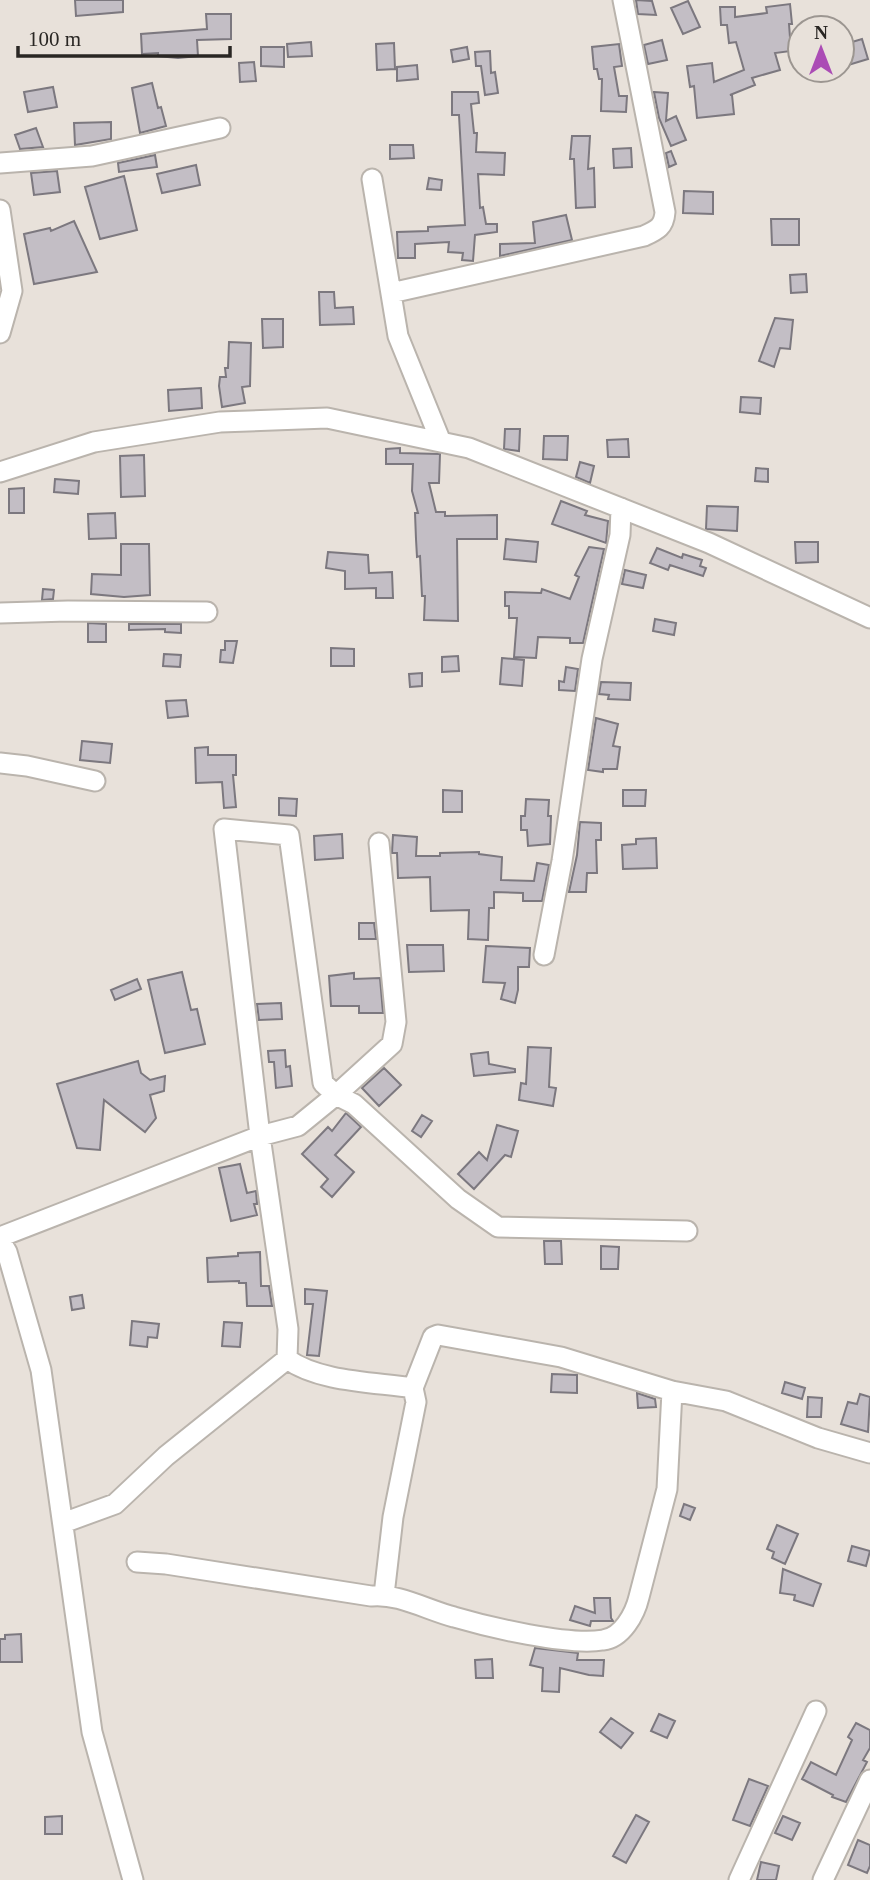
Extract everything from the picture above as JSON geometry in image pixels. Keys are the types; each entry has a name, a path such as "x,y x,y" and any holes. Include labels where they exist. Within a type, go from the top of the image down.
{"street":[{"path":"391,293 644,236 658,230 664,222 665,212 623,0"},
{"path":"0,163 92,156 220,128"},
{"path":"372,180 398,336 441,442"},
{"path":"0,210 12,291 0,333"},
{"path":"0,472 94,442 220,422 327,418 469,448 709,543 870,618"},
{"path":"544,955 562,861 592,659 620,535 621,508"},
{"path":"0,614 68,611 207,612"},
{"path":"0,763 95,781"},
{"path":"63,1523 115,1504 166,1456 287,1359 288,1329 260,1136 224,829 289,835 323,1083 336,1095 354,1104 458,1199 498,1227 687,1231"},
{"path":"133,1880 92,1731 41,1370 7,1252 0,1238 260,1136 298,1126 392,1044 396,1022 379,843"},
{"path":"384,1595 393,1517 416,1402 413,1388 433,1338 438,1335 561,1357 672,1391 726,1401 818,1438 870,1453"},
{"path":"287,1359 298,1367 328,1376 413,1388"},
{"path":"137,1562 371,1596 384,1595 454,1618 562,1639 605,1641 621,1630 635,1611 667,1489 672,1391"},
{"path":"739,1880 816,1711"},
{"path":"823,1880 870,1780"}],"building":[{"path":"75,0 123,0 123,12 76,16"},
{"path":"636,0 652,1 656,15 638,14"},
{"path":"688,1 700,27 683,34 671,8"},
{"path":"790,4 791,14 786,14 786,52 775,53 780,70 752,78 755,85 730,95 734,114 697,118 694,86 690,87 687,66 712,63 714,82 744,70 736,42 729,43 727,25 721,25 720,7 735,7 735,17 767,13 766,7"},
{"path":"206,14 231,14 231,39 197,40 198,56 178,58 158,56 158,53 142,54 141,34 207,29"},
{"path":"862,39 868,59 856,63 856,41"},
{"path":"662,40 667,60 648,64 644,45"},
{"path":"311,42 312,56 288,57 287,44"},
{"path":"394,43 395,69 377,70 376,44"},
{"path":"619,44 622,66 614,67 619,96 627,96 626,112 601,111 602,79 599,79 597,69 594,69 592,47"},
{"path":"261,47 284,47 284,67 261,66"},
{"path":"467,47 469,59 453,62 451,50"},
{"path":"490,51 491,73 495,72 498,93 485,95 481,66 476,66 475,52"},
{"path":"254,62 256,81 240,82 239,63"},
{"path":"417,65 418,79 397,81 397,67"},
{"path":"152,83 166,126 140,133 132,88"},
{"path":"53,87 57,107 28,112 24,92"},
{"path":"452,92 478,92 479,103 471,104 474,133 477,133 476,152 505,153 504,175 478,174 480,208 483,207 486,224 497,224 497,232 475,235 473,261 462,260 463,253 448,252 449,242 415,244 415,258 398,258 397,232 428,231 428,227 465,225 459,115 452,115"},
{"path":"654,92 668,93 666,121 676,116 686,140 671,146 659,118"},
{"path":"111,122 111,139 75,145 74,123"},
{"path":"36,128 43,147 20,149 15,135"},
{"path":"572,136 590,136 588,169 594,168 595,207 576,208 574,159 570,159"},
{"path":"390,145 413,145 414,158 390,159"},
{"path":"631,148 632,167 614,168 613,149"},
{"path":"671,151 676,164 669,167 666,153"},
{"path":"155,155 157,167 119,172 118,163"},
{"path":"196,165 200,185 162,193 157,174"},
{"path":"57,171 60,192 34,195 31,173"},
{"path":"124,176 137,230 100,239 85,187"},
{"path":"429,178 442,180 441,190 427,189"},
{"path":"684,191 713,192 713,214 683,213"},
{"path":"566,215 572,240 500,256 500,244 535,243 533,222"},
{"path":"771,219 799,219 799,245 772,245"},
{"path":"74,221 97,272 34,284 24,234 50,228 51,231"},
{"path":"806,274 807,292 791,293 790,275"},
{"path":"319,292 334,292 335,308 353,307 354,324 320,325"},
{"path":"775,318 793,320 790,349 780,348 774,367 759,361"},
{"path":"262,319 283,319 283,347 263,348"},
{"path":"229,342 251,343 250,386 242,387 245,403 222,407 219,386 220,377 226,377"},
{"path":"201,388 202,408 169,411 168,390"},
{"path":"741,397 761,398 760,414 740,412"},
{"path":"505,429 520,429 519,451 504,449"},
{"path":"544,436 568,436 567,460 543,459"},
{"path":"628,439 629,457 608,457 607,440"},
{"path":"400,448 400,453 440,454 439,483 429,483 436,512 445,512 445,516 497,515 497,539 457,539 458,621 424,620 425,596 422,596 420,556 417,557 415,513 418,513 412,491 413,464 386,464 386,449"},
{"path":"144,455 145,496 121,497 120,456"},
{"path":"580,462 594,466 590,483 576,477"},
{"path":"756,468 768,469 768,482 755,481"},
{"path":"55,479 79,481 78,494 54,492"},
{"path":"24,488 24,513 9,513 9,489"},
{"path":"561,501 587,511 585,515 608,521 606,543 552,524"},
{"path":"707,506 738,507 737,531 706,529"},
{"path":"115,513 116,538 89,539 88,514"},
{"path":"506,539 538,542 536,562 504,559"},
{"path":"795,542 818,542 818,562 796,563"},
{"path":"121,544 149,544 150,595 124,597 91,594 92,574 121,575"},
{"path":"589,547 604,549 583,643 570,643 570,638 538,637 536,658 514,657 517,618 509,618 509,606 505,606 505,592 541,593 542,589 570,599 579,577 575,575"},
{"path":"657,548 682,558 683,554 702,560 700,566 706,568 703,576 670,565 668,570 650,563"},
{"path":"328,552 368,555 369,573 392,572 393,598 376,598 376,588 345,589 345,571 326,568"},
{"path":"625,570 646,575 643,588 622,584"},
{"path":"43,589 54,590 53,599 42,600"},
{"path":"655,619 676,623 674,635 653,631"},
{"path":"88,623 106,624 106,642 88,642"},
{"path":"129,624 181,624 181,633 165,632 165,629 129,630"},
{"path":"225,641 237,641 233,663 220,662"},
{"path":"331,648 354,649 354,666 331,666"},
{"path":"164,654 181,655 180,667 163,666"},
{"path":"458,656 459,671 442,672 442,657"},
{"path":"502,658 524,660 522,686 500,684"},
{"path":"566,667 578,669 575,691 559,690 559,681 564,682"},
{"path":"422,673 422,686 410,687 409,674"},
{"path":"601,682 631,683 630,700 608,699 609,695 599,694"},
{"path":"186,700 188,716 168,718 166,701"},
{"path":"596,718 618,724 613,746 620,747 617,769 603,769 603,772 588,770"},
{"path":"82,741 112,744 110,763 80,760"},
{"path":"208,747 208,755 236,755 236,775 233,775 236,807 224,808 222,782 196,783 195,748"},
{"path":"443,790 462,791 462,812 443,812"},
{"path":"623,790 646,790 645,806 623,806"},
{"path":"279,798 297,799 296,816 279,815"},
{"path":"526,799 549,800 550,844 528,846 527,830 521,830 521,816 525,816"},
{"path":"580,822 601,823 601,840 596,840 597,873 587,873 586,892 569,892 577,855"},
{"path":"342,834 343,858 315,860 314,836"},
{"path":"393,835 417,837 416,856 479,852 502,857 501,880 534,881 537,863 549,865 542,901 523,901 523,893 494,892 494,908 489,908 488,940 468,939 469,910 431,911 430,877 398,878 397,853 392,853"},
{"path":"656,838 657,868 623,869 622,845 636,844 636,839"},
{"path":"359,923 374,923 376,939 359,939"},
{"path":"407,945 443,945 444,971 409,972"},
{"path":"486,946 530,948 529,967 518,967 515,1003 501,999 505,983 483,982"},
{"path":"182,972 191,1010 197,1009 205,1044 165,1053 148,980"},
{"path":"354,973 354,979 380,978 383,1013 359,1013 359,1006 331,1006 329,976"},
{"path":"137,979 141,989 115,1000 111,990"},
{"path":"281,1003 282,1019 259,1020 257,1004"},
{"path":"528,1047 551,1048 549,1087 556,1088 553,1106 519,1100 521,1083 526,1084"},
{"path":"285,1050 286,1067 290,1066 292,1086 276,1088 274,1062 269,1062 268,1051"},
{"path":"488,1052 489,1064 515,1069 515,1072 474,1076 471,1054"},
{"path":"138,1061 141,1073 150,1080 165,1076 164,1091 150,1095 156,1118 145,1132 104,1100 100,1150 77,1148 57,1084"},
{"path":"384,1068 401,1085 379,1106 362,1088"},
{"path":"346,1113 361,1127 335,1155 354,1172 332,1197 321,1187 328,1179 302,1154 328,1127 332,1131"},
{"path":"422,1115 432,1121 421,1137 412,1131"},
{"path":"497,1125 518,1131 511,1157 505,1155 474,1189 458,1174 479,1152 487,1160"},
{"path":"240,1164 247,1193 256,1191 257,1204 254,1204 257,1215 231,1221 219,1168"},
{"path":"544,1241 561,1241 562,1264 545,1264"},
{"path":"601,1246 619,1247 618,1269 601,1269"},
{"path":"260,1252 261,1286 269,1286 272,1306 247,1306 246,1283 208,1282 207,1258"},
{"path":"305,1289 327,1291 319,1356 307,1355 313,1304 305,1304"},
{"path":"82,1295 84,1308 72,1310 70,1297"},
{"path":"132,1321 159,1324 157,1338 148,1337 147,1347 130,1345"},
{"path":"224,1322 242,1323 240,1347 222,1346"},
{"path":"552,1374 577,1375 577,1393 551,1392"},
{"path":"785,1382 805,1388 802,1399 782,1393"},
{"path":"637,1393 655,1399 656,1407 638,1408"},
{"path":"860,1394 870,1397 868,1432 841,1424 848,1402 857,1404"},
{"path":"808,1397 822,1398 821,1417 807,1417"},
{"path":"684,1504 695,1508 690,1520 680,1516"},
{"path":"777,1525 798,1534 785,1564 772,1558 774,1552 767,1549"},
{"path":"852,1546 870,1551 866,1566 848,1561"},
{"path":"783,1569 821,1584 813,1606 794,1600 795,1595 780,1593"},
{"path":"594,1598 610,1598 613,1621 591,1621 590,1626 570,1620 575,1606 595,1613"},
{"path":"21,1634 22,1662 0,1662 0,1639 5,1639 5,1635"},
{"path":"535,1648 578,1653 577,1660 604,1660 603,1676 560,1668 559,1692 542,1691 543,1668 530,1665"},
{"path":"492,1659 493,1678 476,1678 475,1660"},
{"path":"659,1714 675,1721 667,1738 651,1731"},
{"path":"611,1718 633,1733 621,1748 600,1732"},
{"path":"856,1723 870,1730 870,1748 863,1760 867,1762 846,1802 802,1779 811,1762 836,1775 852,1740 848,1737"},
{"path":"749,1779 768,1786 750,1826 733,1820"},
{"path":"636,1815 649,1822 626,1863 613,1856"},
{"path":"62,1816 62,1834 45,1834 45,1817"},
{"path":"783,1816 800,1823 792,1840 775,1833"},
{"path":"858,1840 870,1845 870,1866 867,1873 848,1865"},
{"path":"761,1862 779,1866 776,1880 757,1880"}]}
